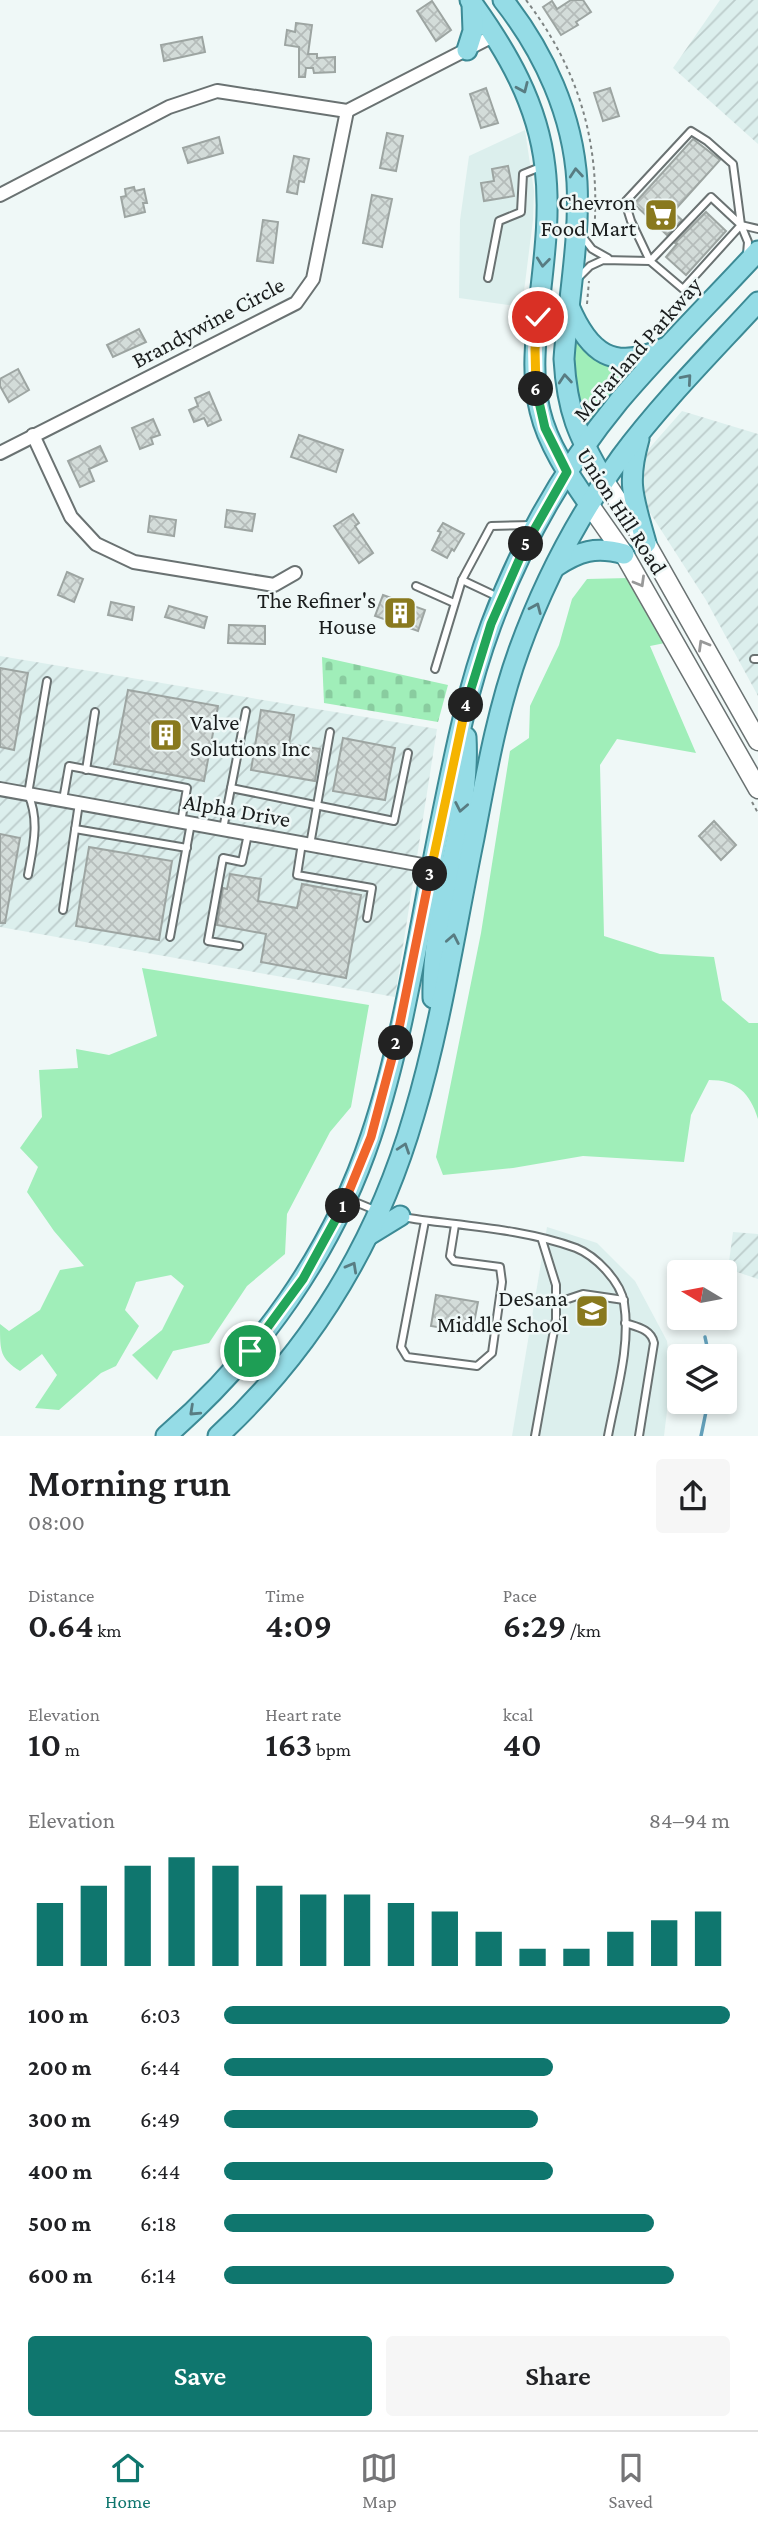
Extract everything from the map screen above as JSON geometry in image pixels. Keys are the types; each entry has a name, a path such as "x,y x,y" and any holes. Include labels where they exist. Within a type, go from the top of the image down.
{"main road":[{"name":"Union Hill Road","path":"503,0 537,49 559,99 571,141 577,183 576,228 564,359 565,383 574,424 584,448 604,480"},
{"name":"Union Hill Road","path":"471,1 495,35 529,101 537,126 545,165 547,218 535,349 536,389 545,428 567,472 589,504"},
{"path":"467,50 473,31 471,1"},
{"path":"495,35 514,33 537,49"},
{"name":"McFarland Parkway","path":"449,870 463,715 476,667 501,598 537,524 567,472 619,402 758,251"},
{"path":"569,297 584,335 608,357 634,358 671,345"},
{"name":"McFarland Parkway","path":"166,1436 221,1384 264,1334 315,1259 347,1198 371,1137 449,870 506,690 530,623 554,568 604,480 642,430 758,302"},
{"path":"642,430 633,463 631,490 646,543"},
{"path":"554,568 582,551 596,549 624,554"},
{"path":"218,1436 268,1386 310,1334 346,1278 380,1212 415,1114 435,1030 433,971 436,936 449,870"},
{"path":"369,1236 400,1216"}],"street":[{"path":"0,195 169,107 217,91 348,111 495,35"},
{"name":"Brandywine Circle","path":"0,453 296,303 313,279 348,111"},
{"path":"33,435 71,517 96,544 134,562 274,585 295,573"},
{"name":"Union Hill Road","path":"604,480 646,543 758,741"},
{"name":"Union Hill Road","path":"589,504 624,554 758,789"},
{"name":"Alpha Drive","path":"0,789 449,870"}],"lane":[{"path":"741,225 683,289 649,261 625,202 691,131 733,164 741,225 748,242 743,267"},
{"path":"488,278 499,221 522,212 523,174 545,165"},
{"path":"569,297 590,266 610,259 649,261 711,197 741,225 758,229"},
{"path":"576,228 592,249 610,259"},
{"path":"435,669 461,580 491,526 537,524"},
{"path":"461,580 501,598"},
{"path":"416,586 454,603"},
{"path":"28,874 36,830 34,807 28,794 47,681"},
{"path":"223,829 246,711"},
{"path":"86,770 95,712"},
{"path":"330,732 317,806 297,875 372,888 367,919"},
{"path":"231,788 394,821 408,753"},
{"path":"63,800 69,766 187,788 187,848 170,937"},
{"path":"63,910 79,803"},
{"path":"75,829 187,848"},
{"path":"239,946 208,941 223,858 242,862 248,834"},
{"path":"347,1198 380,1212 517,1233 579,1249 614,1277 624,1300 626,1334 608,1436"},
{"path":"425,1221 401,1347 407,1357 477,1366 492,1353 502,1282 500,1267 454,1261 450,1256 455,1225"},
{"path":"535,1436 556,1319 556,1285 542,1240"},
{"path":"556,1303 583,1294 624,1300"},
{"path":"625,1323 648,1331 654,1343 639,1436"}],"shaded area":[{"path":"720,0 758,0 758,144 673,68"},
{"path":"525,130 534,191 522,307 459,298 460,220 469,156"},
{"path":"682,411 758,434 758,696 706,600 645,505 637,477 646,452"},
{"path":"0,656 437,729 395,997 0,927"},
{"name":"DeSana Middle School","path":"547,1227 597,1243 635,1281 667,1341 667,1411 664,1436 512,1436"},
{"path":"733,1232 758,1234 758,1279 737,1272 737,1260 729,1260"}],"green space":[{"path":"578,340 635,367 591,421 582,405 576,382 574,358"},
{"path":"628,578 665,643 650,646 696,753 617,739 600,765 604,936 660,954 714,957 722,1000 749,1023 758,1023 758,1119 751,1102 735,1085 709,1080 691,1115 684,1162 583,1156 513,1168 443,1175 436,1157 481,933 510,751 529,738 530,706 559,645 572,599 587,579"},
{"path":"322,657 448,685 438,722 324,703"},
{"path":"142,968 369,1005 351,1107 330,1132 287,1214 285,1254 247,1286 209,1343 173,1351 157,1380 132,1355 162,1330 184,1286 171,1275 136,1282 125,1310 139,1326 116,1366 101,1373 59,1410 35,1408 57,1375 42,1354 20,1371 8,1362 2,1353 0,1324 9,1331 40,1310 60,1270 84,1266 54,1231 27,1192 38,1167 20,1148 42,1117 39,1070 78,1068 76,1049 109,1055 157,1036"}],"building":[{"path":"571,0 583,0 591,12 576,22 578,25 561,35 543,7 552,1 557,9"},
{"path":"432,1 451,30 436,41 417,11"},
{"path":"296,23 312,25 308,54 317,54 317,58 335,57 335,72 314,73 313,68 306,68 305,77 299,77 299,47 285,45 287,30 295,32"},
{"path":"202,37 205,52 164,61 161,45"},
{"path":"486,88 498,123 481,128 470,94"},
{"path":"610,88 619,116 603,121 594,93"},
{"path":"387,133 403,136 396,171 380,168"},
{"path":"219,137 223,153 188,163 183,148"},
{"path":"693,139 720,160 673,212 682,220 667,235 634,204"},
{"path":"294,156 309,159 304,182 299,181 297,194 287,192"},
{"path":"508,166 514,196 484,201 481,183 494,181 492,169"},
{"path":"134,187 135,191 144,189 147,203 143,203 145,212 125,217 121,197 126,196 125,189"},
{"path":"372,195 392,199 382,247 363,243"},
{"path":"706,212 726,231 686,275 666,257 677,244 675,243"},
{"path":"263,220 278,222 273,263 257,261"},
{"path":"139,329 146,342 113,357 107,345"},
{"path":"18,369 29,390 9,402 0,386 0,379"},
{"path":"209,392 221,420 208,426 204,418 194,422 189,410 198,406 195,398"},
{"path":"153,419 160,435 151,438 153,444 140,449 132,428"},
{"path":"299,435 343,450 336,472 291,457"},
{"path":"100,446 107,461 89,469 94,481 80,487 68,461"},
{"path":"227,510 255,514 252,531 225,527"},
{"path":"353,514 359,523 355,526 373,553 359,563 334,526"},
{"path":"150,516 176,520 174,536 148,532"},
{"path":"443,523 464,534 447,558 432,550"},
{"path":"67,572 83,579 74,602 58,595"},
{"name":"The Refiner's House","path":"383,595 425,610 418,631 375,616"},
{"path":"111,602 134,607 132,620 108,615"},
{"path":"169,606 207,617 204,628 165,617"},
{"path":"229,625 265,626 265,644 228,643"},
{"path":"0,668 28,673 14,750 0,747"},
{"name":"Valve Solutions Inc","path":"128,690 218,706 204,781 114,764"},
{"path":"261,710 294,715 289,744 320,749 315,781 251,770"},
{"path":"343,738 395,748 385,800 333,791"},
{"path":"714,821 736,845 721,860 699,836"},
{"path":"0,834 20,838 5,923 0,923"},
{"path":"89,847 172,861 159,940 76,926"},
{"path":"230,874 261,879 258,901 297,908 302,884 361,895 346,978 261,962 266,934 217,925 223,888 227,889"},
{"path":"436,1295 478,1302 472,1333 431,1326"}],"waterway":[{"path":"705,1337 706,1344"},
{"path":"701,1436 706,1414"}],"place":[{"name":"Chevron Food Mart","path":"661,215"},
{"name":"The Refiner's House","path":"400,613"},
{"name":"Valve Solutions Inc","path":"166,735"},
{"name":"DeSana Middle School","path":"592,1311"}],"route":[{"path":"250,1351 291,1298 315,1259 337,1219 363,1160 391,1067 452,765 476,667 513,571 567,472 551,443 539,410 535,369 538,317"}]}
